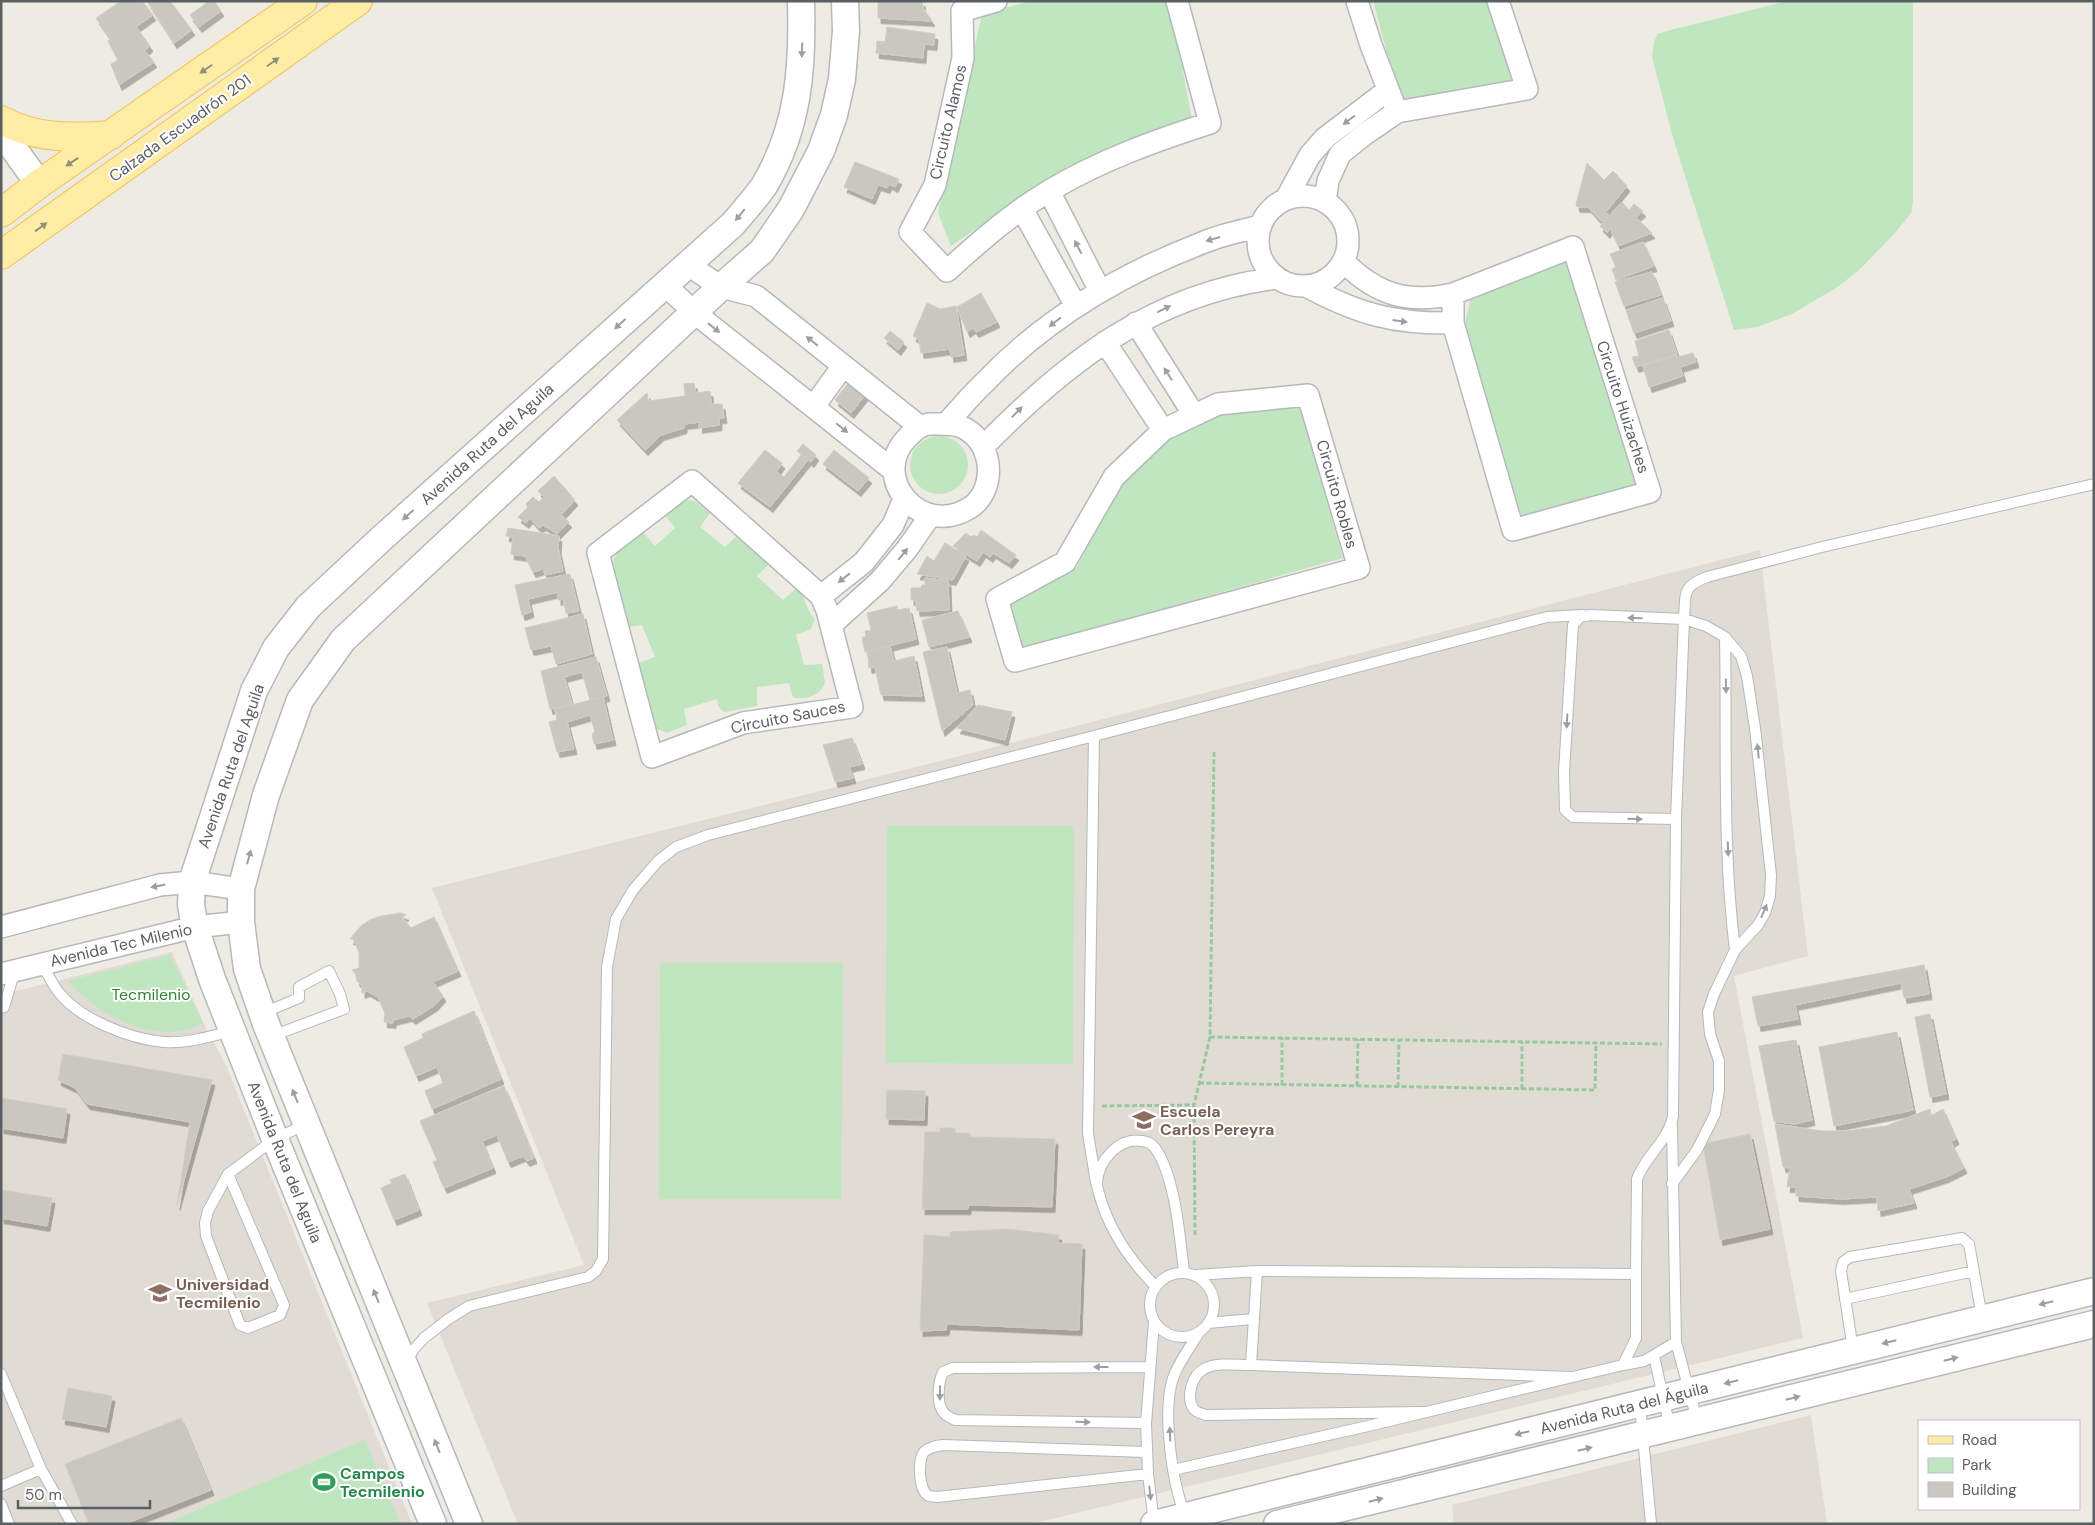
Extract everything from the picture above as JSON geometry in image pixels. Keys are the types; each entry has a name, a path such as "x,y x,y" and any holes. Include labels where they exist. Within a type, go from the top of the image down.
{"main road":[{"path":"235,88 235,72 242,61 302,17 306,8 304,1"},
{"name":"Calzada Escuadrón 201","path":"4,206 112,135 304,1"},
{"name":"Calzada Escuadrón 201","path":"1,256 358,1"},
{"path":"1,120 30,133 82,137 112,135"}],"street":[{"name":"Avenida Ruta del Aguila","path":"433,1524 275,1139 233,1031 195,927 191,905 192,882 254,691 276,648 308,607 664,284 733,224 763,186 783,146 796,105 802,52 801,1"},
{"name":"Avenida Ruta del Aguila","path":"469,1524 267,1025 247,968 241,922 241,888 266,795 300,700 343,640 721,287 762,251 791,209 821,152 834,115 842,79 846,32 845,1"},
{"name":"Circuito Alamos","path":"996,1 962,12 963,58 934,185 910,232 947,270 983,238 1049,191 1100,163 1154,141 1210,123 1177,1"},
{"path":"1357,1 1397,112"},
{"path":"1325,201 1328,181 1340,154 1397,112 1527,89 1498,1"},
{"path":"1286,199 1310,155 1325,138 1388,90"},
{"path":"1,132 39,184"},
{"path":"1325,138 1340,154"},
{"path":"763,186 791,209"},
{"path":"1049,191 1100,291"},
{"path":"1306,196 1325,201 1337,210 1345,222 1349,235 1348,249 1344,262 1334,275 1321,284 1306,286 1290,285 1276,278 1265,267 1259,254 1257,240 1260,226 1266,214 1286,199 1306,196"},
{"path":"1022,209 1076,306"},
{"path":"946,424 986,380 1022,348 1076,306 1151,264 1204,242 1260,226"},
{"name":"Circuito Huizaches","path":"1344,262 1362,279 1383,291 1418,299 1453,294 1572,247 1650,492 1512,530 1453,323 1453,294"},
{"path":"687,264 721,287 756,296 919,426"},
{"path":"983,447 1023,406 1062,373 1105,342 1136,323 1174,304 1225,287 1276,278"},
{"path":"664,284 695,313 894,471"},
{"path":"1306,286 1337,303 1371,315 1407,322 1453,323"},
{"path":"1371,315 1383,291"},
{"path":"1136,323 1194,415"},
{"path":"1105,342 1163,430"},
{"path":"814,406 843,366"},
{"name":"Circuito Robles","path":"1308,395 1359,568 1014,661 997,599 1065,562 1114,477 1163,430 1194,415 1218,404 1308,395"},
{"path":"946,424 960,426 973,434 983,447 988,461 989,477 984,492 974,504 961,513 946,517 930,516 916,510 904,499 897,486 894,471 896,456 903,442 919,426 946,424"},
{"name":"Circuito Sauces","path":"692,481 821,596 831,625 852,707 743,723 652,756 598,553 692,481"},
{"path":"821,596 864,562 893,525 904,499"},
{"path":"831,625 880,581 907,549 930,516"},
{"path":"864,562 880,581"},
{"path":"1,927 160,885 192,882 241,888"},
{"name":"Avenida Tec Milenio","path":"8,972 195,927 241,922"},
{"name":"Avenida Ruta del Águila","path":"1154,1524 2094,1291"},
{"name":"Avenida Ruta del Águila","path":"1277,1524 2094,1324"},
{"path":"1825,1358 1833,1388"},
{"path":"1327,1481 1334,1510"},
{"path":"422,1497 453,1485"}],"lane":[{"path":"1697,1422 1676,1342 1672,1184 1676,820 1684,619 1687,588 1692,582 1707,577 1822,547 2094,484"},
{"path":"1584,615 1572,625 1564,772 1565,810 1572,817 1676,820"},
{"path":"404,1365 424,1338 468,1306 588,1277 596,1271 603,1259 607,967 616,919 633,890 658,861 676,847 708,835 1547,617 1584,615 1684,619 1706,626 1725,638 1741,656 1747,676 1755,728 1771,875 1770,896 1765,913 1758,925 1735,950 1714,994 1708,1012 1710,1034 1719,1062 1718,1102 1715,1114 1701,1144 1672,1184"},
{"path":"1725,638 1727,836 1730,904 1735,950"},
{"path":"1094,736 1088,1133 1096,1183 1104,1209 1118,1240 1133,1263 1155,1286"},
{"path":"42,964 57,991 82,1015 124,1033 165,1042 202,1038 233,1031"},
{"path":"1,1008 4,1007 8,972"},
{"path":"329,972 340,994 344,1009 267,1025 299,998 299,987 329,972"},
{"path":"228,1174 284,1305 280,1315 248,1328 240,1325 206,1236 205,1223 208,1210 228,1174 275,1139 306,1124"},
{"path":"1623,1365 1636,1338 1637,1179 1641,1168 1672,1124"},
{"path":"1096,1183 1107,1157 1115,1147 1126,1141 1135,1140 1149,1142 1155,1148 1165,1169 1178,1216 1184,1272"},
{"path":"1853,1350 1842,1266 1850,1257 1962,1238 1969,1244 1982,1318"},
{"path":"1195,1275 1257,1271 1636,1274"},
{"path":"1251,1365 1257,1271"},
{"path":"1845,1299 1974,1271"},
{"path":"1154,1524 1146,1452 1146,1422 1154,1322 1149,1304 1150,1295 1163,1278 1173,1273 1184,1272 1195,1275 1204,1281 1211,1290 1214,1301 1213,1312 1208,1323 1178,1367 1172,1380 1169,1419 1173,1470 1185,1516"},
{"path":"1208,1323 1253,1319"},
{"path":"1154,1322 1161,1330 1170,1335 1191,1336 1201,1331"},
{"path":"1173,1470 1636,1363 1654,1356 1676,1342"},
{"path":"1651,1524 1643,1435 1651,1401 1654,1356"},
{"path":"1424,1412 1206,1415 1197,1412 1192,1407 1192,1384 1204,1369 1220,1366 1251,1365 1571,1377"},
{"path":"1146,1422 955,1420 944,1414 940,1405 939,1393 943,1372 953,1368 1150,1367"},
{"path":"1,1374 41,1469 72,1524"},
{"path":"1651,1401 1670,1428"},
{"path":"1146,1452 942,1445 926,1450 922,1454 920,1480 925,1492 929,1496 937,1497 1148,1474"},
{"path":"1,1486 41,1469"},
{"path":"1,1504 9,1524"}],"path":[{"path":"1195,1235 1194,1105 1210,1037 1214,752"},
{"path":"1210,1037 1674,1045"},
{"path":"1282,1038 1282,1085"},
{"path":"1357,1086 1358,1039"},
{"path":"1398,1087 1399,1040"},
{"path":"1522,1042 1522,1089"},
{"path":"1199,1084 1595,1090 1596,1043"},
{"path":"1089,1106 1194,1105"}],"shaded area":[{"name":"Escuela Carlos Pereyra","path":"1760,550 1808,956 1734,976 1803,1338 1031,1524 518,1524 427,1303 584,1265 432,888 944,760"},
{"name":"Universidad Tecmilenio","path":"172,952 204,1024 225,1063 412,1524 1,1524 1,995"},
{"path":"1811,1415 1827,1524 1454,1524 1452,1505"}],"green space":[{"path":"1031,1 1170,1 1192,120 1014,203 951,246 938,213 982,14"},
{"path":"1373,1 1491,1 1514,79 1400,101"},
{"path":"1788,1 1913,1 1913,200 1911,213 1895,233 1860,269 1839,286 1792,314 1757,327 1734,330 1674,141 1652,57 1654,41 1658,34 1670,30"},
{"path":"1567,258 1639,488 1522,516 1464,328 1471,297"},
{"path":"1300,407 1343,558 1020,649 1006,605 1077,567 1121,483 1167,438 1219,414"},
{"path":"933,436 945,436 960,444 968,459 968,471 960,486 945,494 933,494 918,486 910,471 910,459 918,444"},
{"path":"680,501 695,501 710,513 700,527 725,547 738,535 768,560 768,565 757,576 783,600 798,587 809,612 815,619 811,629 796,635 804,665 822,664 825,682 817,694 803,698 793,697 789,683 757,687 757,706 724,712 718,706 717,699 684,709 687,725 667,733 655,728 638,663 655,657 642,625 628,627 614,580 613,561 619,552 643,532 655,546 675,528 664,514"},
{"path":"887,826 1074,826 1073,1064 886,1063"},
{"name":"Tecmilenio","path":"170,955 203,1023 185,1030 167,1032 148,1030 130,1024 112,1016 95,1005 68,981"},
{"path":"660,963 843,963 841,1199 659,1199"},
{"name":"Campos Tecmilenio","path":"365,1440 400,1523 164,1524"}],"building":[{"path":"121,1 142,1 153,15 136,27 150,46 145,51 154,62 119,85 111,64 118,60 108,41 111,39 96,18"},
{"path":"147,1 170,1 192,30 174,43"},
{"path":"209,1 214,1 221,11 199,27 190,15"},
{"path":"878,1 922,1 923,8 932,21 878,18"},
{"path":"887,27 935,34 934,45 924,44 923,58 876,53 877,41 885,42"},
{"path":"855,162 899,179 895,187 889,184 887,188 878,185 872,199 844,187"},
{"path":"1587,163 1604,180 1613,171 1627,186 1606,212 1608,215 1602,222 1588,207 1577,207 1576,204"},
{"path":"1622,202 1629,210 1634,204 1643,211 1636,217 1652,233 1618,246 1610,228 1607,233 1600,226"},
{"path":"1643,242 1654,266 1616,280 1612,269 1616,267 1610,254"},
{"path":"1652,272 1661,295 1624,306 1615,282"},
{"path":"981,293 997,322 976,332 973,328 967,332 957,307"},
{"path":"1663,298 1671,321 1634,333 1626,310"},
{"path":"927,303 940,309 956,306 964,355 951,357 950,349 921,353 919,339 913,336"},
{"path":"1669,330 1677,354 1636,367 1632,357 1639,356 1635,341"},
{"path":"890,331 904,342 898,350 884,338"},
{"path":"1693,353 1696,362 1680,367 1683,376 1649,387 1643,366 1677,355 1678,357"},
{"path":"850,381 866,394 851,413 835,400"},
{"path":"694,383 696,393 710,391 711,404 722,404 724,418 719,418 719,425 699,428 700,422 684,424 684,428 661,435 645,450 617,420 647,393 648,401 685,396 684,384"},
{"path":"803,444 816,455 811,462 797,451"},
{"path":"765,450 782,463 776,472 784,477 801,455 808,460 770,507 738,483"},
{"path":"834,450 869,478 858,491 823,464"},
{"path":"554,476 575,500 561,515 569,522 557,534 543,525 539,528 530,518 526,523 518,517 528,507 526,504 533,497 539,502 544,497 538,491"},
{"path":"508,528 559,536 558,548 563,571 545,575 543,569 533,572 525,556 511,554 513,537 506,536"},
{"path":"981,530 1016,555 1009,563 993,553 990,557 983,552 977,561 953,546 966,533 971,537 974,535 977,537"},
{"path":"945,543 966,556 953,580 917,574 927,556 934,561"},
{"path":"570,574 579,611 566,613 563,599 558,600 558,592 528,599 531,612 522,615 515,585"},
{"path":"925,578 948,581 949,610 917,611 916,600 911,600 911,588 921,588 922,585 925,585"},
{"path":"897,606 897,610 909,608 916,639 865,652 862,637 866,637 865,631 871,630 867,613"},
{"path":"958,611 969,637 929,647 922,620"},
{"path":"583,614 592,654 556,664 551,646 531,650 525,628"},
{"path":"890,646 894,661 914,656 922,696 881,695 875,667 869,668 868,651"},
{"path":"947,647 957,693 970,690 973,705 942,731 923,652"},
{"path":"596,657 607,696 590,700 582,672 564,677 572,704 550,709 541,671"},
{"path":"603,697 613,740 594,744 592,734 595,732 590,715 567,722 574,749 557,752 549,722 557,720 555,709"},
{"path":"978,705 1012,712 1005,740 957,728"},
{"path":"852,738 862,764 849,767 853,778 835,782 823,745"},
{"path":"401,913 406,915 402,917 411,928 434,917 458,971 433,982 443,996 435,1005 413,1019 409,1016 393,1020 393,1023 384,1022 385,1013 378,997 367,991 362,993 362,986 357,981 356,974 352,970 359,968 359,952 353,939 350,939 361,926 370,920"},
{"path":"1924,965 1929,994 1904,998 1901,983 1795,1005 1798,1019 1758,1026 1752,997"},
{"path":"474,1011 501,1079 432,1109 425,1091 443,1083 437,1067 416,1076 404,1047 423,1038 422,1034"},
{"path":"1930,1014 1946,1094 1930,1097 1915,1017"},
{"path":"1897,1032 1913,1110 1834,1126 1819,1047"},
{"path":"1796,1040 1812,1120 1794,1124 1774,1121 1759,1046"},
{"path":"63,1054 212,1080 177,1205 190,1122 87,1104 75,1088 58,1080"},
{"path":"504,1086 534,1158 527,1161 523,1156 508,1162 497,1135 482,1141 493,1168 444,1188 433,1162 437,1160 420,1121"},
{"path":"887,1090 925,1091 924,1120 886,1119"},
{"path":"1,1098 67,1109 63,1138 1,1128"},
{"path":"1930,1109 1931,1116 1943,1109 1956,1139 1951,1142 1964,1168 1946,1177 1909,1189 1914,1203 1878,1211 1877,1197 1841,1199 1796,1196 1796,1187 1787,1187 1790,1168 1783,1167 1775,1124 1822,1131 1845,1131 1886,1126"},
{"path":"940,1128 955,1128 955,1133 970,1133 970,1137 1055,1139 1052,1207 968,1205 968,1209 922,1209 925,1132 940,1132"},
{"path":"1750,1134 1770,1229 1720,1240 1703,1144"},
{"path":"405,1174 419,1210 394,1220 381,1188 392,1183 390,1180"},
{"path":"1,1190 52,1198 47,1226 1,1218"},
{"path":"1006,1229 1059,1235 1058,1243 1082,1244 1079,1330 947,1324 946,1330 920,1331 924,1235 950,1237 950,1232"},
{"path":"68,1388 112,1396 106,1427 62,1419"},
{"path":"181,1418 211,1490 125,1524 89,1524 65,1464"}],"place":[{"name":"Escuela Carlos Pereyra","path":"1144,1120"},
{"name":"Universidad Tecmilenio","path":"160,1293"},
{"name":"Campos Tecmilenio","path":"324,1482"}]}
